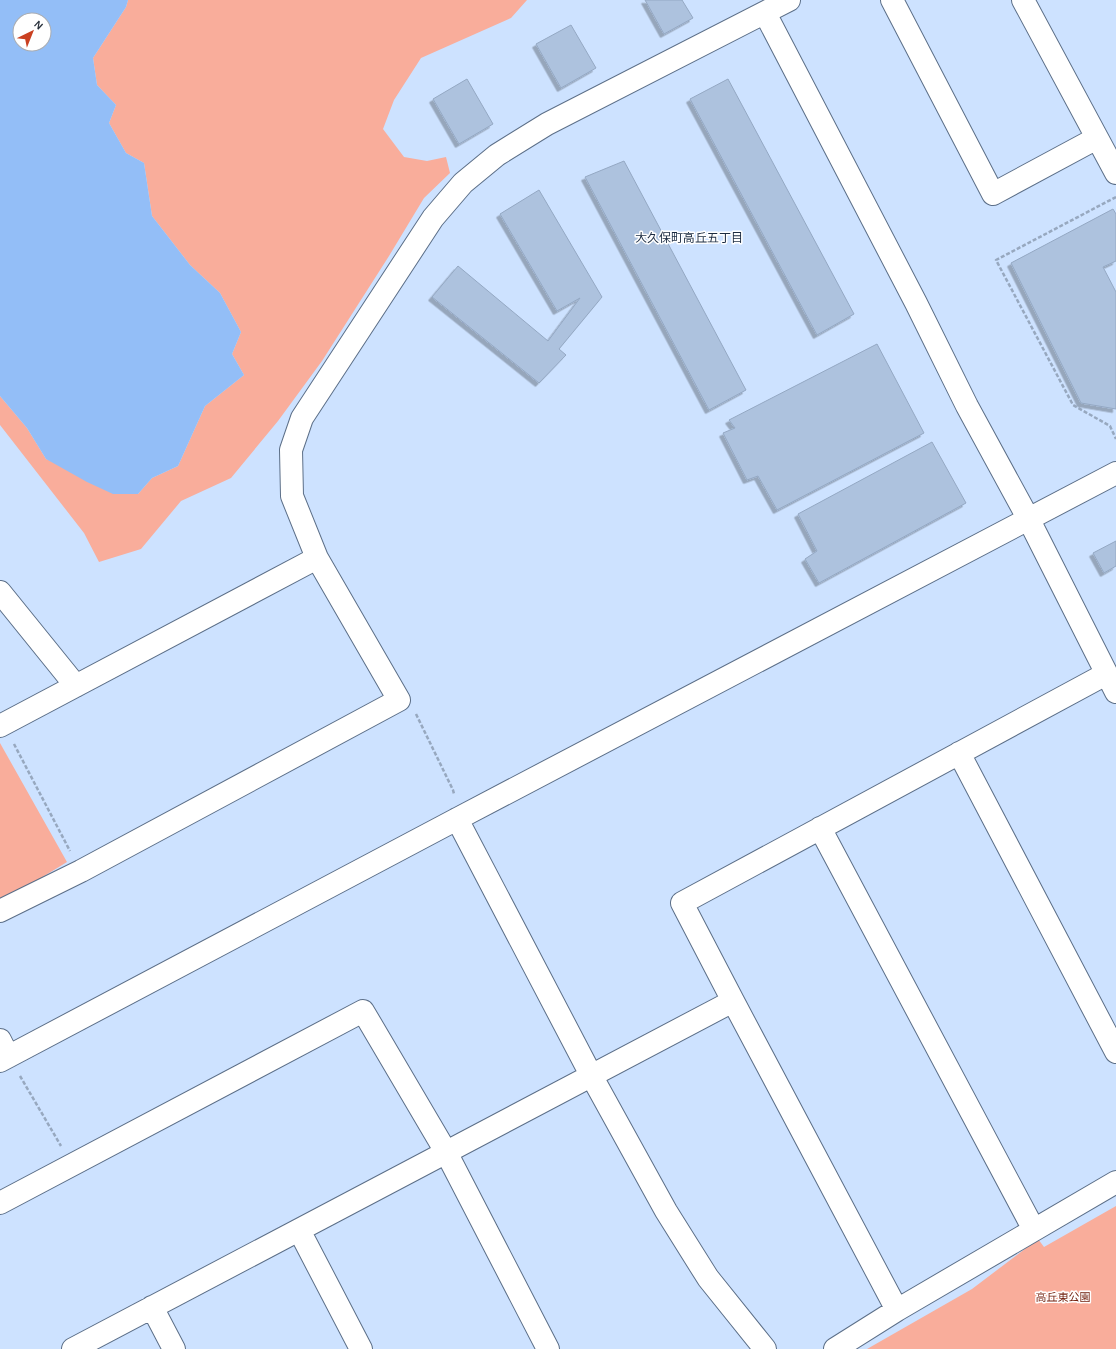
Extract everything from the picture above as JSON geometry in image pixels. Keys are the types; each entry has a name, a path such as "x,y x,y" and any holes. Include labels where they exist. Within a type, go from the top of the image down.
{"street":[{"path":"0,911 81,871 399,700 317,558 292,496 290,450 302,418 433,218 463,183 497,156 546,124 788,0"},
{"path":"892,0 993,194 1097,138"},
{"path":"1024,0 1116,173"},
{"path":"765,13 916,302 967,406 1028,518 1111,683 959,753 682,903 897,1310"},
{"path":"3,1052 457,819 1116,473"},
{"path":"2,725 317,558"},
{"path":"0,592 76,686"},
{"path":"959,753 1116,1052"},
{"path":"457,819 591,1075 666,1211 708,1278 764,1349"},
{"path":"820,828 1034,1230"},
{"path":"73,1349 733,1001"},
{"path":"0,1203 363,1011 446,1152 548,1349"},
{"path":"835,1349 897,1310 1116,1182"},
{"path":"299,1230 361,1349"},
{"path":"152,1307 174,1349"}],"path":[{"path":"1116,196 996,260 1073,405 1110,426 1116,439"},
{"path":"399,700 414,709 453,790 457,819"},
{"path":"2,725 81,871"},
{"path":"3,1052 72,1165"}],"green space":[{"path":"128,0 527,0 511,18 421,58 394,100 383,129 404,157 427,161 446,157 450,173 424,198 322,361 278,421 231,478 181,501 141,549 99,562 84,533 0,425 0,396 27,428 46,459 138,494 152,478 178,466 205,406 244,375 232,354 241,332 220,293 190,265 152,216 144,163 126,153 109,123 116,105 97,85 93,58 126,7"},
{"path":"0,743 67,862 0,903"},
{"name":"高丘東公園","path":"1116,1206 1116,1349 867,1349 972,1289 1038,1239 1044,1247"}],"water":[{"path":"0,0 128,0 126,7 93,58 97,85 116,105 109,123 126,153 144,163 152,216 190,265 220,293 241,332 232,354 244,375 205,406 178,466 152,478 138,494 113,494 87,482 46,459 27,428 0,396"}],"building":[{"path":"645,0 682,0 693,18 664,34"},
{"path":"571,25 596,68 561,88 536,44"},
{"path":"467,79 493,124 459,144 433,99"},
{"path":"728,79 854,314 817,335 690,99"},
{"path":"624,161 746,390 709,410 585,177"},
{"path":"539,190 602,297 559,349 566,355 539,383 432,297 458,266 548,341 580,298 557,311 500,214"},
{"path":"1113,209 1116,214 1116,261 1103,267 1116,292 1116,409 1081,403 1011,263"},
{"path":"877,344 924,433 777,510 758,476 747,480 723,433 735,428 729,420"},
{"path":"932,442 966,503 819,583 805,559 817,551 798,514"},
{"path":"1116,541 1116,566 1104,573 1093,553"}],"district":[{"name":"大久保町高丘五丁目","path":"689,238"}]}
